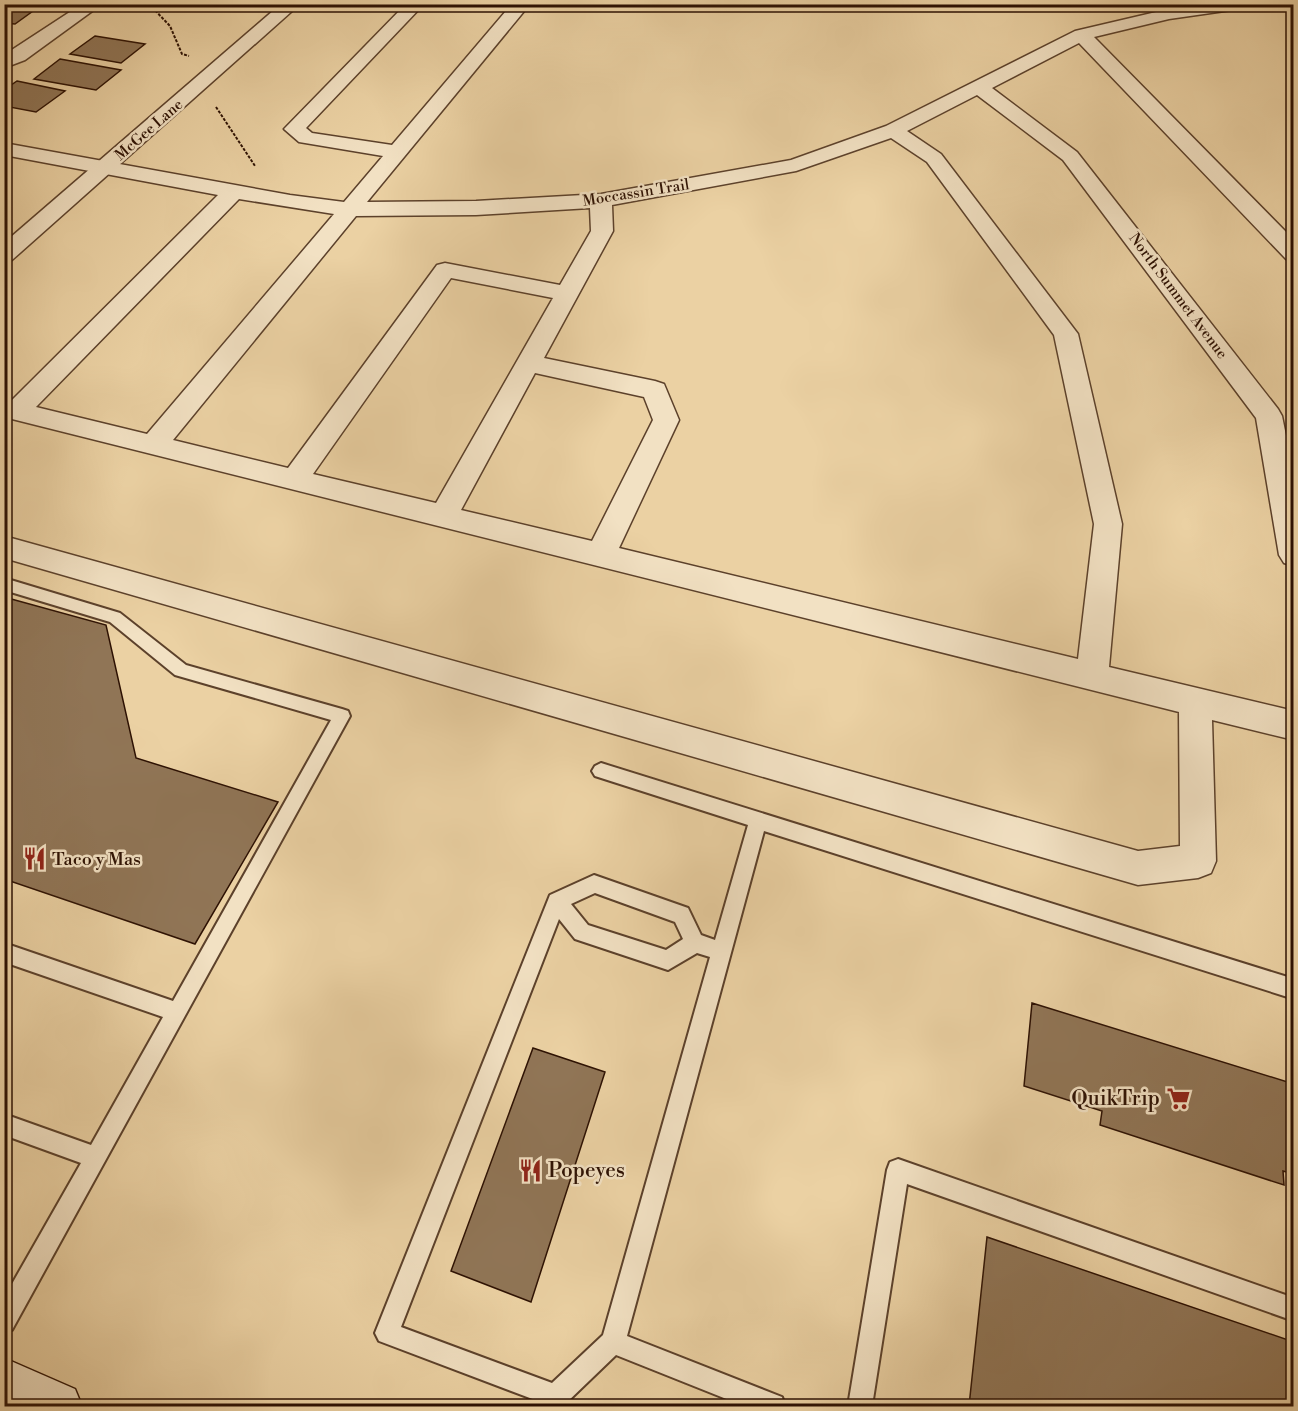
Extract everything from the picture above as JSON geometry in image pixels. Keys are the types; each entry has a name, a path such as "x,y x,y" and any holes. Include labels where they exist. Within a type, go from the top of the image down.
{"street":[{"path":"4,62 18,56 94,4"},
{"name":"McGee Lane","path":"4,255 292,4"},
{"path":"397,152 306,138 294,129 416,4"},
{"path":"153,445 522,4"},
{"name":"Moccassin Trail","path":"4,149 290,202 350,209 476,208 601,201 796,165 893,130 1081,35 1169,14 1239,4"},
{"path":"1081,35 1293,254"},
{"name":"North Summet Avenue","path":"979,87 1070,156 1281,418 1293,555"},
{"path":"893,130 934,158 1066,334 1108,524 1092,676"},
{"path":"10,409 235,191"},
{"path":"443,516 602,231 601,201"},
{"path":"294,480 445,270 566,293"},
{"path":"527,363 655,390 666,420 600,554"},
{"path":"10,409 1293,726"},
{"path":"4,547 1138,868 1197,861 1195,702"},
{"path":"4,1382 58,1407"}],"lane":[{"path":"4,585 115,617 181,670 342,716 4,1322"},
{"path":"601,771 1293,989"},
{"path":"721,951 695,943 681,915 594,884 557,901 387,1334 555,1396 613,1342 758,821"},
{"path":"557,901 582,932 668,960 695,943"},
{"path":"4,952 177,1012"},
{"path":"4,1124 96,1158"},
{"path":"860,1407 898,1170 1293,1310"},
{"path":"613,1342 773,1407"}],"path":[{"path":"149,4 171,26 182,54 197,58"},
{"path":"216,107 261,174"}],"building":[{"path":"4,4 40,6 15,24 4,23"},
{"path":"95,36 145,44 121,63 70,54"},
{"path":"60,59 121,70 96,90 34,79"},
{"path":"17,81 65,91 36,112 4,106 4,90"},
{"path":"4,597 106,625 136,758 278,802 195,944 4,879"},
{"name":"QuikTrip","path":"1032,1003 1294,1084 1294,1174 1283,1171 1284,1185 1100,1125 1102,1111 1024,1086"},
{"name":"Popeyes","path":"533,1048 605,1072 531,1302 451,1271"},
{"path":"987,1237 1294,1342 1294,1406 969,1406"}],"place":[{"name":"Taco y Mas","path":"34,859"},
{"name":"QuikTrip","path":"1178,1099"},
{"name":"Popeyes","path":"530,1171"}]}
